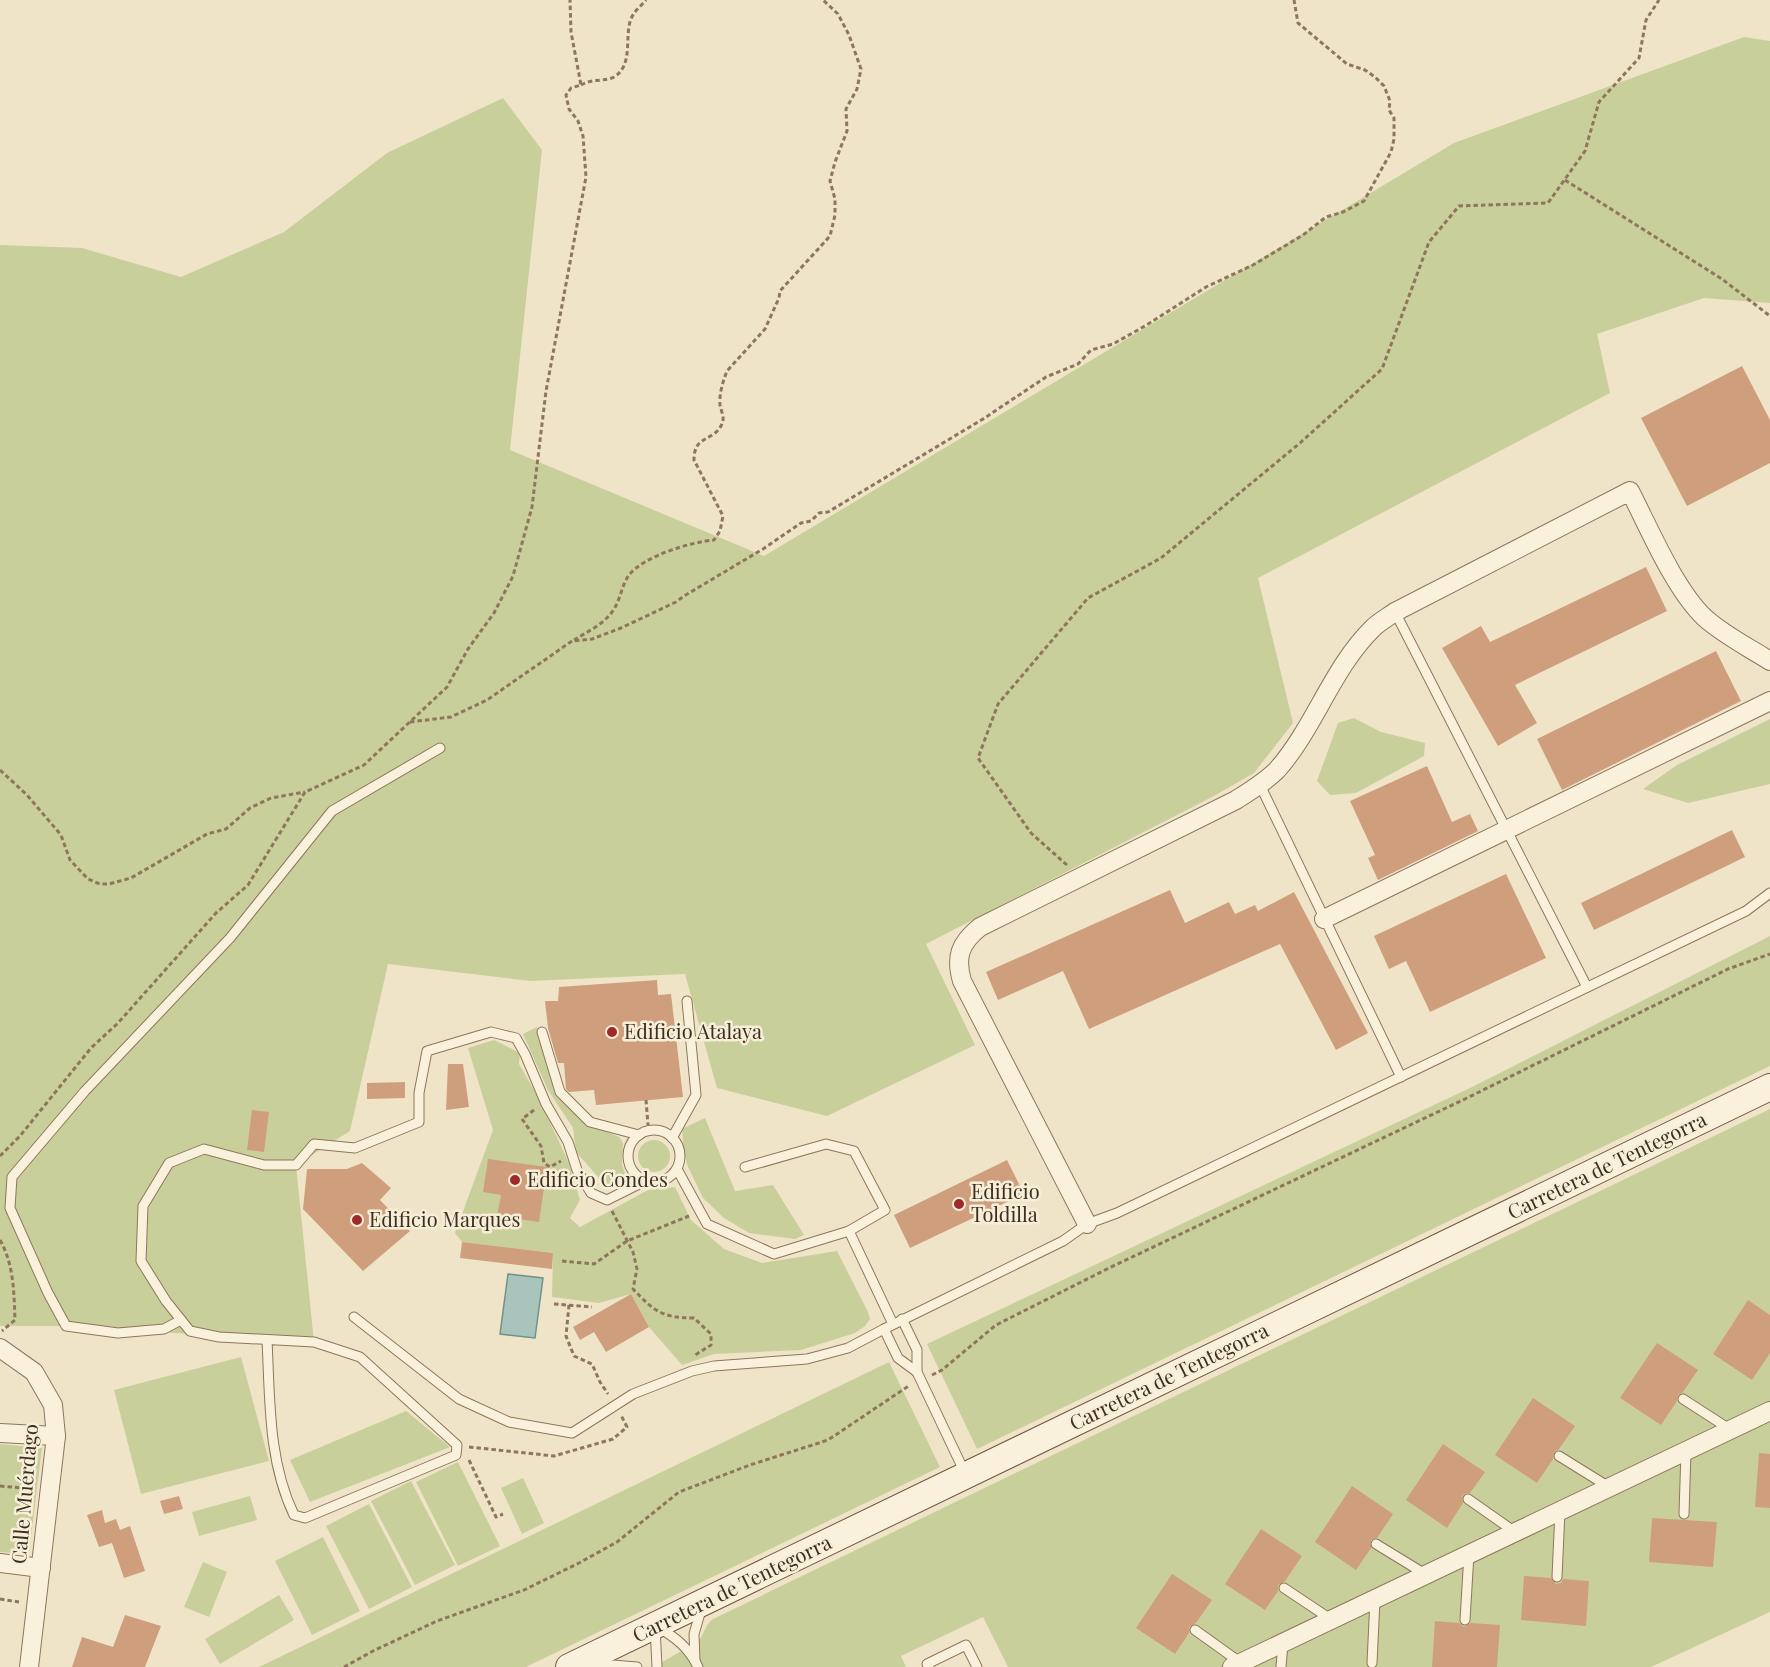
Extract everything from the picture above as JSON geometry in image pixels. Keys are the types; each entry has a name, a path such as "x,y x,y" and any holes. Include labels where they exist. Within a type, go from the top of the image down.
{"main road":[{"name":"Carretera de Tentegorra","path":"569,1667 1770,1087"}],"street":[{"path":"1087,1224 962,981 958,968 962,946 969,936 980,927 1236,800 1260,785 1276,771 1290,753 1351,655 1374,627 1395,612 1630,491 1689,599 1704,617 1721,631 1770,661"},
{"path":"1324,919 1770,701"},
{"name":"Calle Muérdago","path":"0,1348 34,1372 53,1405 56,1436 29,1667"},
{"path":"1236,1665 1770,1411"},
{"path":"0,1433 56,1436"},
{"path":"0,1563 41,1568"}],"lane":[{"path":"1395,612 1587,987"},
{"path":"182,1320 164,1329 118,1333 66,1326 48,1293 10,1208 12,1176 85,1091 230,938 332,811 440,748"},
{"path":"1260,785 1401,1077"},
{"path":"354,1317 459,1399 509,1422 572,1433 633,1394 714,1365 807,1359 848,1348 902,1319 1063,1241 1087,1224 1118,1213 1746,911 1770,893"},
{"path":"672,1138 696,1095 687,1001"},
{"path":"267,1340 274,1452 286,1498 294,1515 305,1518 456,1455 457,1445 360,1357 314,1342 219,1337 190,1331 166,1301 141,1261 143,1206 169,1163 204,1149 264,1165 296,1165 314,1144 355,1148 419,1122 419,1093 427,1051 491,1032 516,1038 546,1104 568,1142 577,1170 591,1193 607,1200 645,1181"},
{"path":"542,1032 560,1092 590,1122 639,1135"},
{"path":"649,1131 664,1132 672,1138 680,1152 677,1169 667,1179 658,1182 645,1181 637,1177 628,1161 632,1141 649,1131"},
{"path":"677,1169 707,1224 774,1254 849,1231 885,1210 854,1150 826,1144 745,1167"},
{"path":"849,1231 888,1326 898,1358 917,1372"},
{"path":"902,1319 917,1350 917,1372 966,1475"},
{"path":"1683,1399 1731,1430"},
{"path":"1684,1514 1686,1451"},
{"path":"1558,1456 1609,1487"},
{"path":"1467,1499 1515,1532"},
{"path":"1557,1577 1560,1511"},
{"path":"1376,1544 1426,1575"},
{"path":"1464,1620 1469,1554"},
{"path":"1284,1588 1332,1620"},
{"path":"1372,1663 1376,1599"},
{"path":"697,1664 694,1634 704,1602"},
{"path":"655,1626 676,1640 697,1664"},
{"path":"655,1626 657,1667"},
{"path":"1194,1630 1236,1665"},
{"path":"1281,1667 1283,1643"},
{"path":"929,1667 927,1664 966,1645 977,1667"},
{"path":"603,1667 613,1665 637,1667"}],"path":[{"path":"570,0 571,32 581,85"},
{"path":"0,770 27,795 61,835 70,860 88,879 100,884 109,884 131,878 207,834 226,829 250,808 271,798 305,792 364,765 447,687 468,649 494,613 513,576 532,507 546,391 586,177 583,136 578,121 569,109 566,95 571,88 590,80 613,77 621,69 628,51 630,21 634,12 646,0"},
{"path":"410,722 451,717 487,700 594,628 614,610 628,576 637,567 670,550 714,540 720,531 723,516 694,460 694,450 698,443 712,436 722,424 720,404 727,371 765,329 780,291 830,236 835,216 835,200 830,181 847,130 846,109 857,89 861,69 849,34 838,14 823,0"},
{"path":"572,641 592,639 676,602 801,524 811,521 819,513 828,512 982,419 1046,377 1078,364 1091,350 1113,344 1206,286 1253,265 1303,235 1326,217 1343,212 1364,201 1391,152 1394,139 1394,118 1389,110 1390,101 1384,86 1375,77 1341,60 1298,23 1294,0"},
{"path":"1082,878 1031,833 978,758 998,704 1088,598 1161,558 1300,443 1382,369 1430,242 1459,206 1548,203 1585,151 1599,102 1639,58 1646,20 1659,0"},
{"path":"1565,180 1722,279 1770,316"},
{"path":"0,1156 20,1136 91,1048 118,1023 216,914 248,885 305,792"},
{"path":"942,1370 996,1325 1026,1309 1467,1098 1728,969 1770,954"},
{"path":"646,1100 649,1131"},
{"path":"546,1104 522,1119 541,1146 544,1163 550,1167"},
{"path":"607,1200 633,1252 637,1269 633,1289 652,1309 675,1318 694,1317 711,1334 711,1345 693,1357 680,1376"},
{"path":"562,1261 594,1264 627,1241 700,1212"},
{"path":"0,1240 13,1275 15,1320 0,1331"},
{"path":"554,1304 592,1307"},
{"path":"457,1445 554,1456 613,1439 627,1427 592,1364 574,1356 567,1336 569,1305"},
{"path":"344,1667 437,1620 524,1590 579,1563 617,1542 679,1492 750,1465 828,1440 902,1389"},
{"path":"457,1445 469,1459 496,1517 503,1514"},
{"path":"0,1487 50,1491"},
{"path":"0,1599 26,1602"}],"green space":[{"path":"1744,37 1770,41 1770,303 1704,298 1597,334 1610,393 1258,578 1293,723 1254,773 1214,796 926,944 975,1045 827,1116 717,1088 685,974 530,981 388,964 350,1131 296,1165 314,1342 66,1326 0,1326 0,245 82,248 181,277 284,232 387,153 503,98 542,150 510,450 764,556 1454,143"},
{"path":"1354,718 1381,732 1425,743 1424,756 1356,793 1330,795 1317,781 1338,723"},
{"path":"1770,719 1770,784 1688,803 1643,789 1677,765"},
{"path":"1770,936 1770,1066 977,1449 927,1344 1472,1087"},
{"path":"537,1027 556,1093 586,1123 619,1137 623,1143 622,1165 626,1176 607,1187 576,1152 573,1128 548,1090 523,1034"},
{"path":"494,1040 520,1053 519,1064 538,1097 569,1163 580,1200 570,1218 580,1227 648,1190 675,1187 691,1220 724,1249 762,1263 837,1251 868,1312 870,1319 865,1326 855,1333 801,1350 714,1354 682,1365 649,1327 631,1294 599,1303 552,1297 553,1253 462,1242 455,1233 493,1130 468,1048"},
{"path":"1770,1109 1770,1612 1651,1667 1008,1667 983,1617 901,1656 906,1667 657,1667 685,1649 694,1660 694,1644 713,1619"},
{"path":"705,1118 735,1191 773,1185 804,1235 795,1239 749,1233 724,1218 703,1198 688,1167 682,1129"},
{"path":"654,1140 665,1145 670,1156 665,1167 654,1172 643,1167 638,1156 643,1145"},
{"path":"241,1357 269,1461 141,1494 114,1390"},
{"path":"889,1362 940,1467 526,1667 259,1667"},
{"path":"406,1411 450,1447 310,1502 290,1460"},
{"path":"0,1444 42,1448 29,1554 0,1552"},
{"path":"458,1462 500,1546 458,1566 416,1482"},
{"path":"523,1478 544,1523 522,1534 501,1488"},
{"path":"411,1481 455,1565 415,1585 371,1501"},
{"path":"250,1496 257,1520 199,1536 192,1512"},
{"path":"369,1504 412,1587 369,1609 326,1526"},
{"path":"323,1537 360,1611 312,1635 275,1561"},
{"path":"203,1562 227,1572 209,1617 184,1607"},
{"path":"279,1595 294,1620 220,1664 205,1639"}],"water":[{"path":"508,1274 543,1278 535,1338 500,1334"}],"building":[{"path":"1742,366 1770,420 1770,463 1687,506 1641,418"},
{"path":"1646,567 1667,611 1515,685 1537,723 1498,746 1442,648 1481,626 1490,642"},
{"path":"1716,651 1741,701 1562,790 1537,739"},
{"path":"1427,766 1452,822 1470,814 1478,831 1378,880 1368,858 1375,855 1350,801"},
{"path":"1732,830 1745,857 1594,930 1581,903"},
{"path":"1506,874 1546,958 1430,1012 1406,961 1389,969 1374,936"},
{"path":"1170,890 1185,923 1229,902 1235,914 1255,905 1258,911 1294,892 1368,1033 1336,1050 1280,944 1089,1029 1063,971 998,1000 986,972"},
{"name":"Edificio Atalaya","path":"657,980 658,995 671,994 683,1097 596,1105 594,1090 569,1092 566,1089 564,1063 558,1063 548,1028 545,1001 558,1001 559,987"},
{"path":"448,1064 463,1064 469,1107 446,1110"},
{"path":"405,1082 405,1098 367,1099 367,1083"},
{"path":"252,1110 269,1112 264,1152 247,1150"},
{"name":"Edificio Condes","path":"488,1159 547,1167 539,1222 497,1216 501,1195 483,1192"},
{"name":"Edificio Toldilla","path":"1007,1160 1024,1194 910,1248 894,1215"},
{"name":"Edificio Marques","path":"362,1163 391,1188 380,1200 410,1231 363,1271 303,1209 307,1169 347,1169"},
{"path":"462,1242 553,1253 552,1269 460,1258"},
{"path":"631,1294 649,1327 606,1352 594,1332 580,1340 573,1327"},
{"path":"1748,1300 1770,1315 1770,1353 1752,1380 1713,1354"},
{"path":"1657,1343 1698,1370 1683,1392 1678,1395 1677,1401 1661,1425 1620,1398"},
{"path":"1533,1398 1575,1426 1559,1449 1554,1452 1553,1459 1537,1483 1495,1455"},
{"path":"1443,1444 1485,1472 1470,1493 1462,1496 1463,1503 1447,1528 1406,1500"},
{"path":"1759,1453 1770,1454 1770,1508 1755,1507"},
{"path":"1352,1486 1393,1514 1377,1538 1371,1540 1371,1548 1356,1570 1315,1542"},
{"path":"179,1496 183,1509 164,1514 160,1501"},
{"path":"102,1510 105,1523 116,1519 120,1530 130,1526 145,1571 124,1578 112,1543 99,1547 87,1515"},
{"path":"1652,1518 1717,1522 1713,1567 1649,1562"},
{"path":"1261,1529 1302,1556 1285,1581 1278,1585 1278,1591 1265,1610 1225,1584"},
{"path":"1172,1574 1212,1600 1196,1623 1189,1627 1189,1633 1175,1654 1136,1628"},
{"path":"1524,1576 1551,1578 1556,1584 1561,1583 1563,1579 1589,1581 1586,1626 1521,1620"},
{"path":"125,1615 161,1626 145,1667 72,1667 82,1637 113,1647"},
{"path":"1435,1621 1459,1623 1464,1627 1471,1623 1500,1625 1497,1667 1432,1667"}],"place":[{"name":"Edificio Atalaya","path":"612,1032"},
{"name":"Edificio Condes","path":"515,1180"},
{"name":"Edificio Toldilla","path":"959,1204"},
{"name":"Edificio Marques","path":"357,1220"}]}
